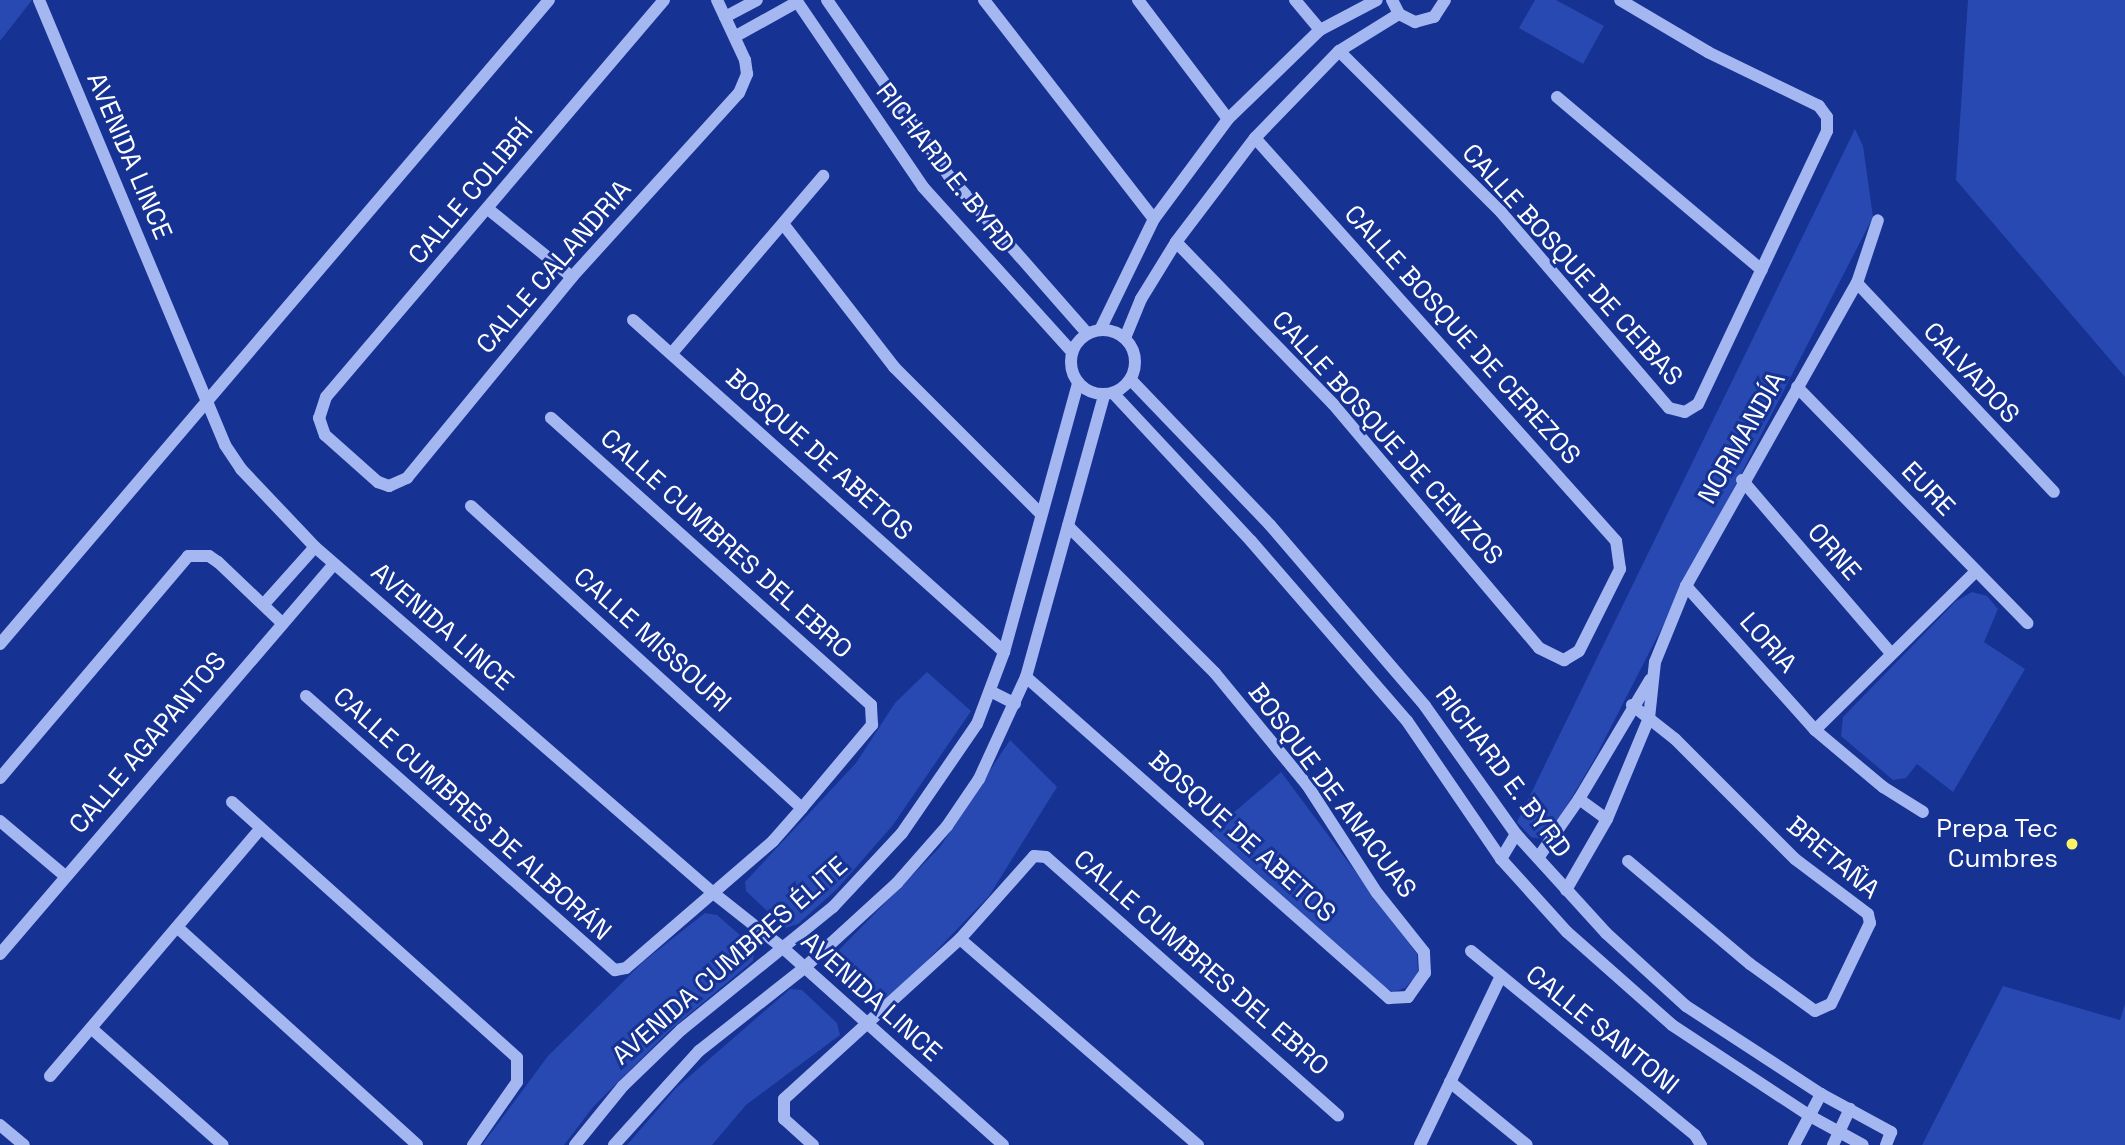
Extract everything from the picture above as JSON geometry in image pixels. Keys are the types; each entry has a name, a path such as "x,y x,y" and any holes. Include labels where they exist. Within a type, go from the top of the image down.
{"street":[{"path":"0,644 549,0"},
{"name":"CALLE COLIBRÍ","path":"378,482 326,435 319,418 326,397 664,0"},
{"path":"717,0 736,36 797,1"},
{"path":"725,17 757,0"},
{"name":"RICHARD E. BYRD","path":"827,0 859,51 949,176 1086,332"},
{"path":"984,0 1154,219"},
{"path":"1138,0 1228,119"},
{"path":"1295,0 1320,30"},
{"path":"1100,330 1154,219 1228,119 1320,30 1377,0"},
{"path":"1392,0 1399,14"},
{"path":"1125,338 1141,299 1176,242 1255,138 1339,51 1399,14 1425,21 1441,10 1446,0"},
{"path":"1557,97 1762,270 1827,131 1827,117 1819,106 1708,52 1620,0"},
{"name":"AVENIDA LINCE","path":"40,1 207,402 241,470 334,564 712,892 783,948 1003,1145"},
{"name":"RICHARD E. BYRD","path":"797,1 839,67 923,187 1072,352"},
{"name":"CALLE CALANDRIA","path":"378,482 389,486 407,478 572,277 739,93 747,74 736,36"},
{"path":"839,67 859,51"},
{"name":"CALLE BOSQUE DE CEIBAS","path":"1339,51 1501,212 1669,408 1685,412 1698,404 1762,270"},
{"name":"CALLE BOSQUE DE CEREZOS","path":"1255,138 1616,541 1620,569 1585,644 1564,660"},
{"path":"672,353 784,225 823,176"},
{"path":"488,209 572,277"},
{"name":"NORMANDÍA","path":"1538,858 1580,799 1632,705 1650,680 1686,586 1742,480 1857,283 1878,220"},
{"path":"784,225 894,367 1040,513"},
{"name":"CALLE BOSQUE DE CENIZOS","path":"1176,242 1333,404 1539,648 1564,660"},
{"name":"CALVADOS","path":"1857,283 2054,492"},
{"name":"BOSQUE DE ABETOS","path":"633,320 1004,652"},
{"path":"1100,330 1125,338 1135,358 1131,380 1109,394 1078,384 1072,374 1072,352 1086,332 1100,330"},
{"name":"RICHARD E. BYRD","path":"1131,380 1270,525 1416,696 1516,834 1566,890 1686,1006 1821,1094 1891,1132 1886,1145"},
{"name":"AVENIDA CUMBRES ÉLITE","path":"575,1145 623,1086 681,1030 833,907 902,833 977,724 1004,652 1040,513 1078,384"},
{"name":"EURE","path":"1797,387 2027,623"},
{"name":"RICHARD E. BYRD","path":"1109,394 1251,541 1407,721 1501,859 1567,932 1672,1025 1810,1116 1863,1145"},
{"name":"AVENIDA CUMBRES ÉLITE","path":"614,1145 699,1051 804,968 897,883 947,825 979,779 1026,677 1068,526 1109,394"},
{"name":"CALLE CUMBRES DEL EBRO","path":"551,418 871,705 872,725 802,808"},
{"name":"ORNE","path":"1742,480 1891,653"},
{"name":"CALLE MISSOURI","path":"471,506 802,808"},
{"name":"BOSQUE DE ANACUAS","path":"1068,526 1215,673 1298,775 1377,893 1420,944 1425,973"},
{"path":"264,604 315,547"},
{"path":"0,778 181,560 197,554 218,562 281,622"},
{"name":"CALLE AGAPANTOS","path":"0,954 281,622 334,564"},
{"path":"1815,730 1976,571"},
{"name":"LORIA","path":"1686,586 1815,730 1883,787 1923,812"},
{"name":"BOSQUE DE ABETOS","path":"1026,677 1390,998 1408,998 1425,973"},
{"name":"NORMANDÍA","path":"1566,890 1606,819 1649,718 1650,680"},
{"path":"989,691 1015,704"},
{"name":"CALLE CUMBRES DE ALBORÁN","path":"306,696 608,967 626,968 712,892"},
{"name":"BRETAÑA","path":"1628,861 1750,964 1815,1012 1831,1004 1870,923 1868,914 1795,859 1649,718 1632,705"},
{"path":"1580,799 1606,819"},
{"path":"232,802 517,1058 517,1082 473,1145"},
{"path":"712,892 773,841 802,808"},
{"path":"0,821 65,876"},
{"path":"50,1076 260,829"},
{"path":"1501,859 1516,834"},
{"name":"CALLE CUMBRES DEL EBRO","path":"960,939 1029,858 1046,857 1338,1115"},
{"path":"177,927 417,1145"},
{"path":"813,1145 784,1119 784,1099 869,1025 960,939 1198,1145"},
{"name":"CALLE SANTONI","path":"1471,951 1695,1135 1701,1145"},
{"path":"1420,1145 1501,976"},
{"path":"91,1028 223,1145"},
{"path":"1450,1082 1527,1145"},
{"path":"1794,1145 1821,1094"},
{"path":"1833,1145 1850,1109"},
{"path":"1,1127 24,1145"}],"shaded area":[{"path":"0,0 32,0 0,41"},
{"path":"1535,0 1556,0 1604,26 1583,64 1519,28"},
{"path":"1968,0 2125,0 2125,377 1956,180"},
{"path":"1855,129 1863,146 1873,217 1595,758 1552,831 1541,839 1531,837 1517,822"},
{"path":"1972,592 1987,596 1998,609 1984,642 2025,669 1953,792 1917,764 1906,778 1893,780 1841,736 1843,717 1956,601"},
{"path":"927,672 971,711 893,825 837,889 798,924 785,928 746,891 745,882 856,763 895,703"},
{"path":"1010,740 1057,787 989,896 885,1004 873,1003 832,966 832,957 940,847"},
{"path":"1281,772 1417,954 1418,974 1405,988 1393,992 1386,988 1211,832"},
{"path":"705,913 717,915 755,948 753,961 669,1031 593,1107 564,1145 482,1145 548,1056 644,961"},
{"path":"2003,986 2120,1020 2125,1004 2125,1145 1922,1145"},
{"path":"790,989 802,990 837,1023 840,1035 746,1105 712,1145 627,1145 676,1088"}],"place":[{"name":"Prepa Tec Cumbres","path":"2072,844"}]}
